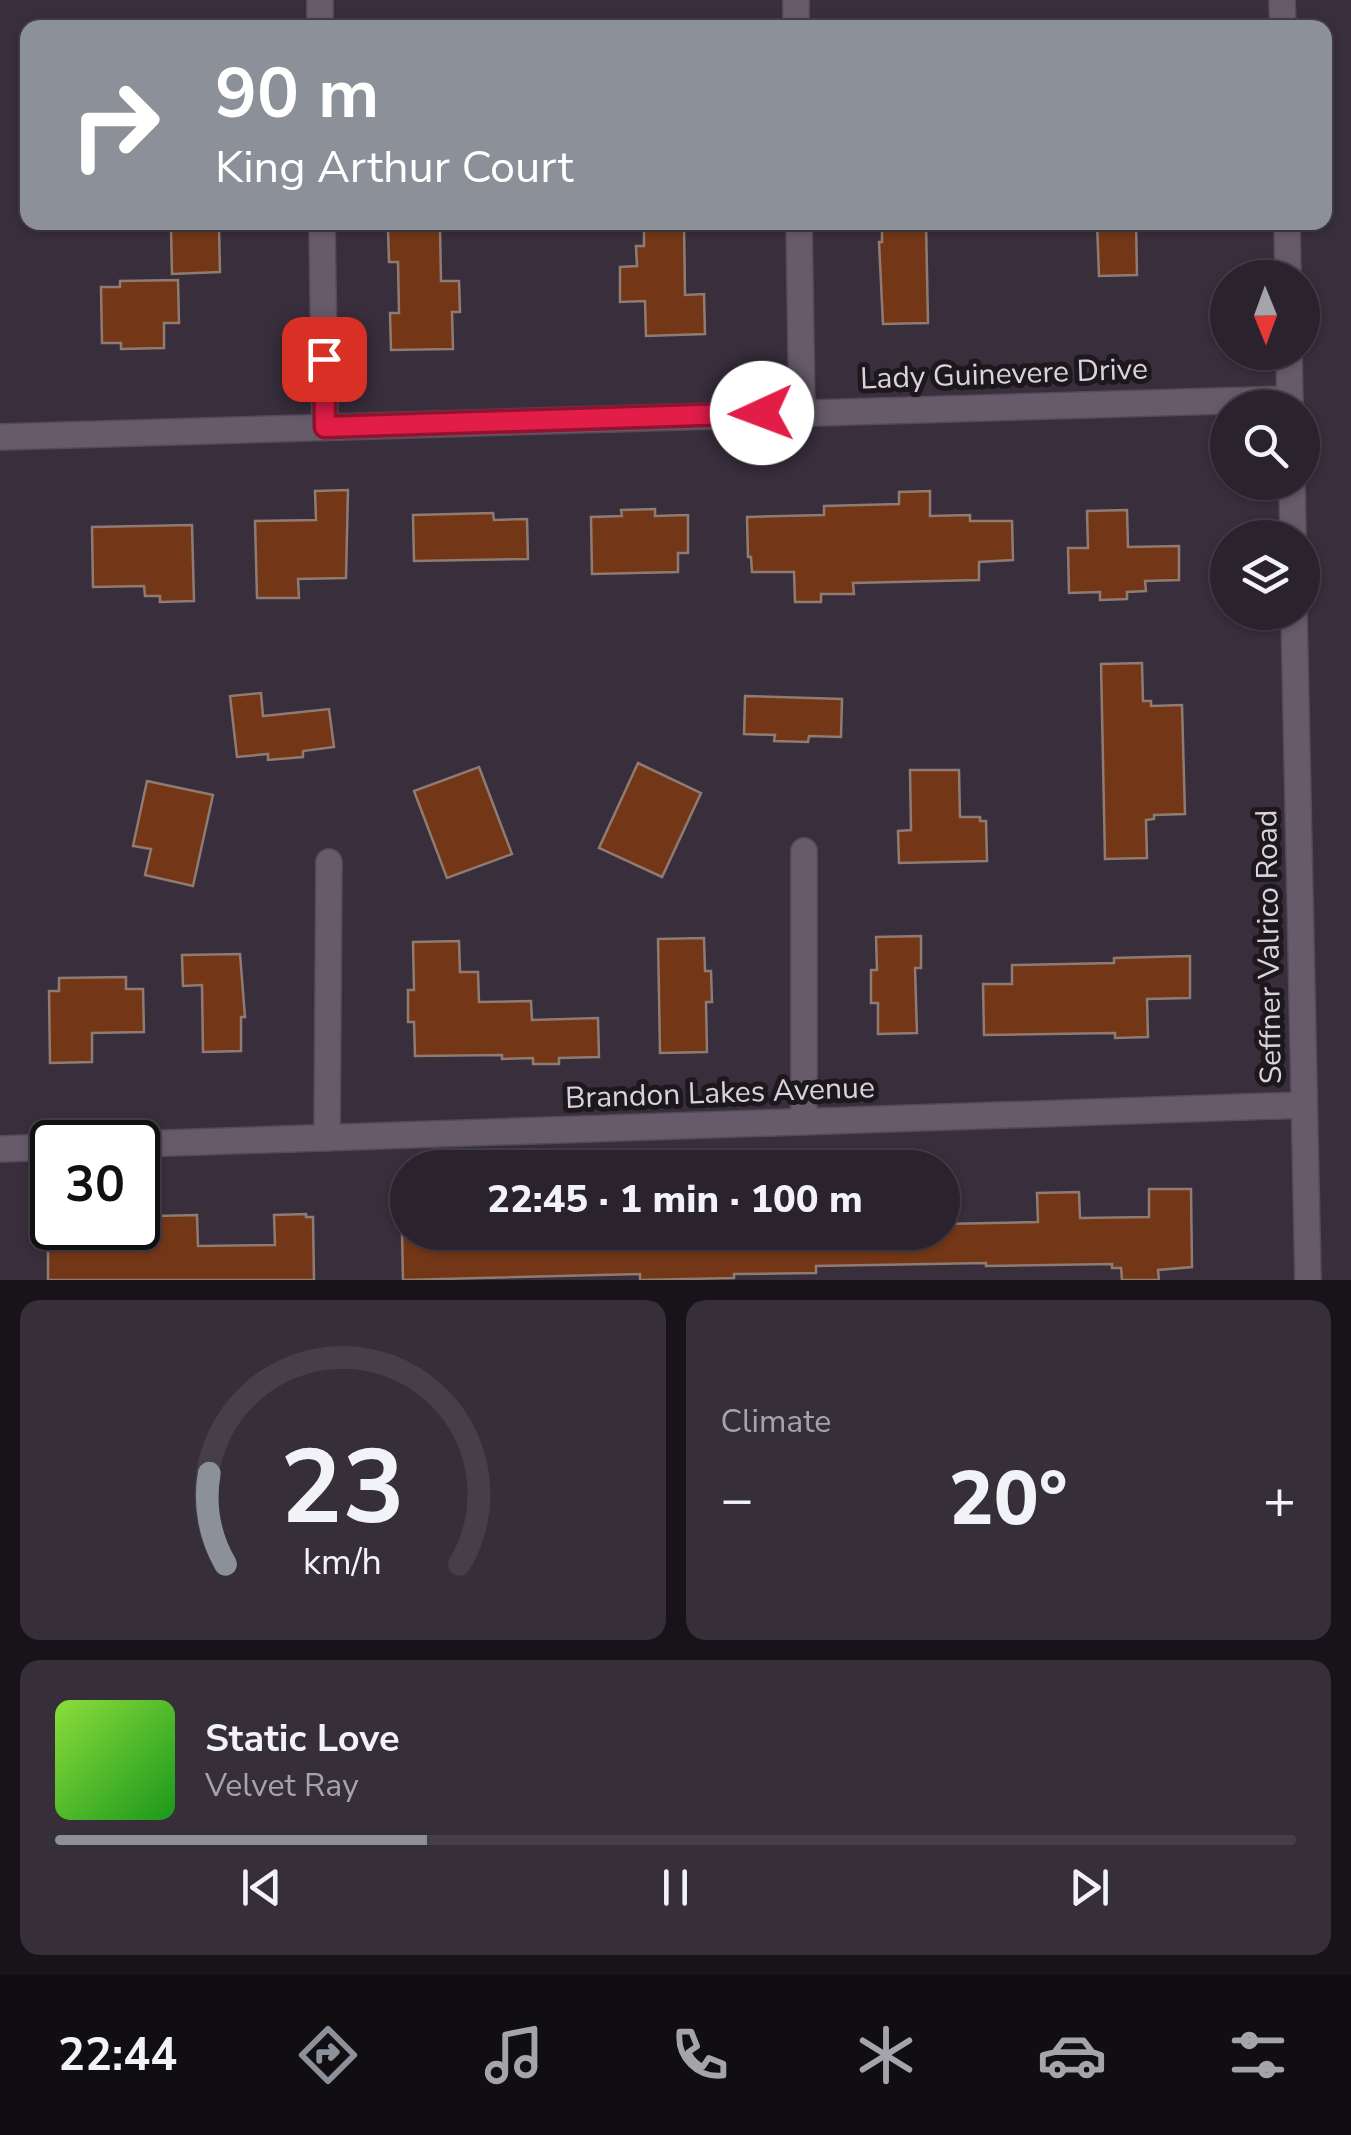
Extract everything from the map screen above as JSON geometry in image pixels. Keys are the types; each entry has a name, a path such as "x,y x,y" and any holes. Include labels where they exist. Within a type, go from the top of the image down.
{"street":[{"path":"322,230 325,427"},
{"path":"799,230 802,412"},
{"path":"1287,230 1288,260"},
{"name":"Lady Guinevere Drive","path":"0,437 802,412 1210,404"},
{"name":"Seffner Valrico Road","path":"1294,630 1308,1280"},
{"path":"804,851 804,1122"},
{"path":"326,1138 329,862"},
{"name":"Brandon Lakes Avenue","path":"160,1143 1304,1105"},
{"path":"0,1149 30,1148"}],"building":[{"path":"171,230 219,230 220,272 172,274"},
{"path":"388,230 440,230 441,281 459,281 460,312 452,312 453,349 391,350 390,313 399,313 398,262 389,262"},
{"path":"644,230 684,230 685,295 704,294 705,334 646,336 645,301 620,302 620,267 637,266 636,246 644,246"},
{"path":"882,230 926,230 928,323 883,324"},
{"path":"1097,230 1136,230 1137,275 1099,276"},
{"path":"178,280 179,323 164,323 164,348 121,349 121,343 102,343 101,287 120,287 120,281"},
{"path":"348,490 346,578 298,579 299,598 257,598 255,521 316,520 315,491"},
{"path":"930,491 930,516 970,515 970,521 1012,521 1013,560 979,562 979,580 853,583 854,594 821,594 821,602 795,602 794,572 752,572 747,517 824,515 824,506 899,504 899,492"},
{"path":"655,509 655,516 688,515 688,553 678,553 678,572 592,574 591,517 622,516 621,510"},
{"path":"1127,510 1128,547 1179,546 1179,580 1145,581 1146,591 1127,592 1127,599 1100,600 1100,592 1069,593 1068,548 1088,548 1087,511"},
{"path":"493,513 494,520 527,519 528,559 414,561 413,515"},
{"path":"192,525 194,601 160,602 160,596 145,596 144,586 93,587 92,527"},
{"path":"1142,663 1143,701 1151,701 1151,706 1182,705 1185,814 1154,815 1154,819 1146,820 1147,858 1105,859 1101,664"},
{"path":"261,693 263,716 329,709 334,747 303,751 303,757 237,757 230,696"},
{"path":"745,696 842,699 841,737 809,736 808,742 774,741 775,735 744,734"},
{"path":"638,763 701,793 662,877 599,848"},
{"path":"479,767 512,854 447,878 414,791"},
{"path":"910,770 959,770 960,817 980,817 980,821 986,821 987,861 899,863 898,831 911,830"},
{"path":"147,781 213,795 193,886 145,875 151,849 133,846"},
{"path":"921,936 921,968 915,968 917,1033 878,1034 878,1003 871,1003 871,970 877,970 876,937"},
{"path":"704,938 705,971 711,971 712,1002 706,1002 707,1052 660,1053 658,939"},
{"path":"459,941 460,972 478,972 479,1002 531,1001 532,1020 598,1018 599,1057 559,1058 559,1064 533,1064 533,1058 502,1059 502,1055 415,1056 414,1022 408,1022 408,990 414,990 413,942"},
{"path":"240,954 245,1017 241,1017 241,1051 203,1052 202,985 183,986 182,955"},
{"path":"1190,956 1190,998 1147,999 1148,1037 1115,1038 1115,1033 984,1035 983,984 1012,984 1012,965 1114,963 1114,958"},
{"path":"126,977 126,989 143,989 144,1032 92,1033 92,1062 50,1063 49,991 59,991 59,978"},
{"path":"1149,1189 1191,1189 1192,1267 1158,1270 1159,1280 1122,1280 1121,1268 1112,1268 1112,1264 986,1263 816,1266 816,1273 734,1274 734,1278 640,1280 640,1274 403,1280 402,1250 960,1250 960,1224 1038,1222 1037,1193 1079,1192 1080,1218 1149,1217"},
{"path":"197,1215 198,1246 275,1245 274,1215 313,1217 314,1280 48,1280 48,1250 160,1250 160,1216"}],"route":[{"path":"324,359 325,427 762,413"}]}
